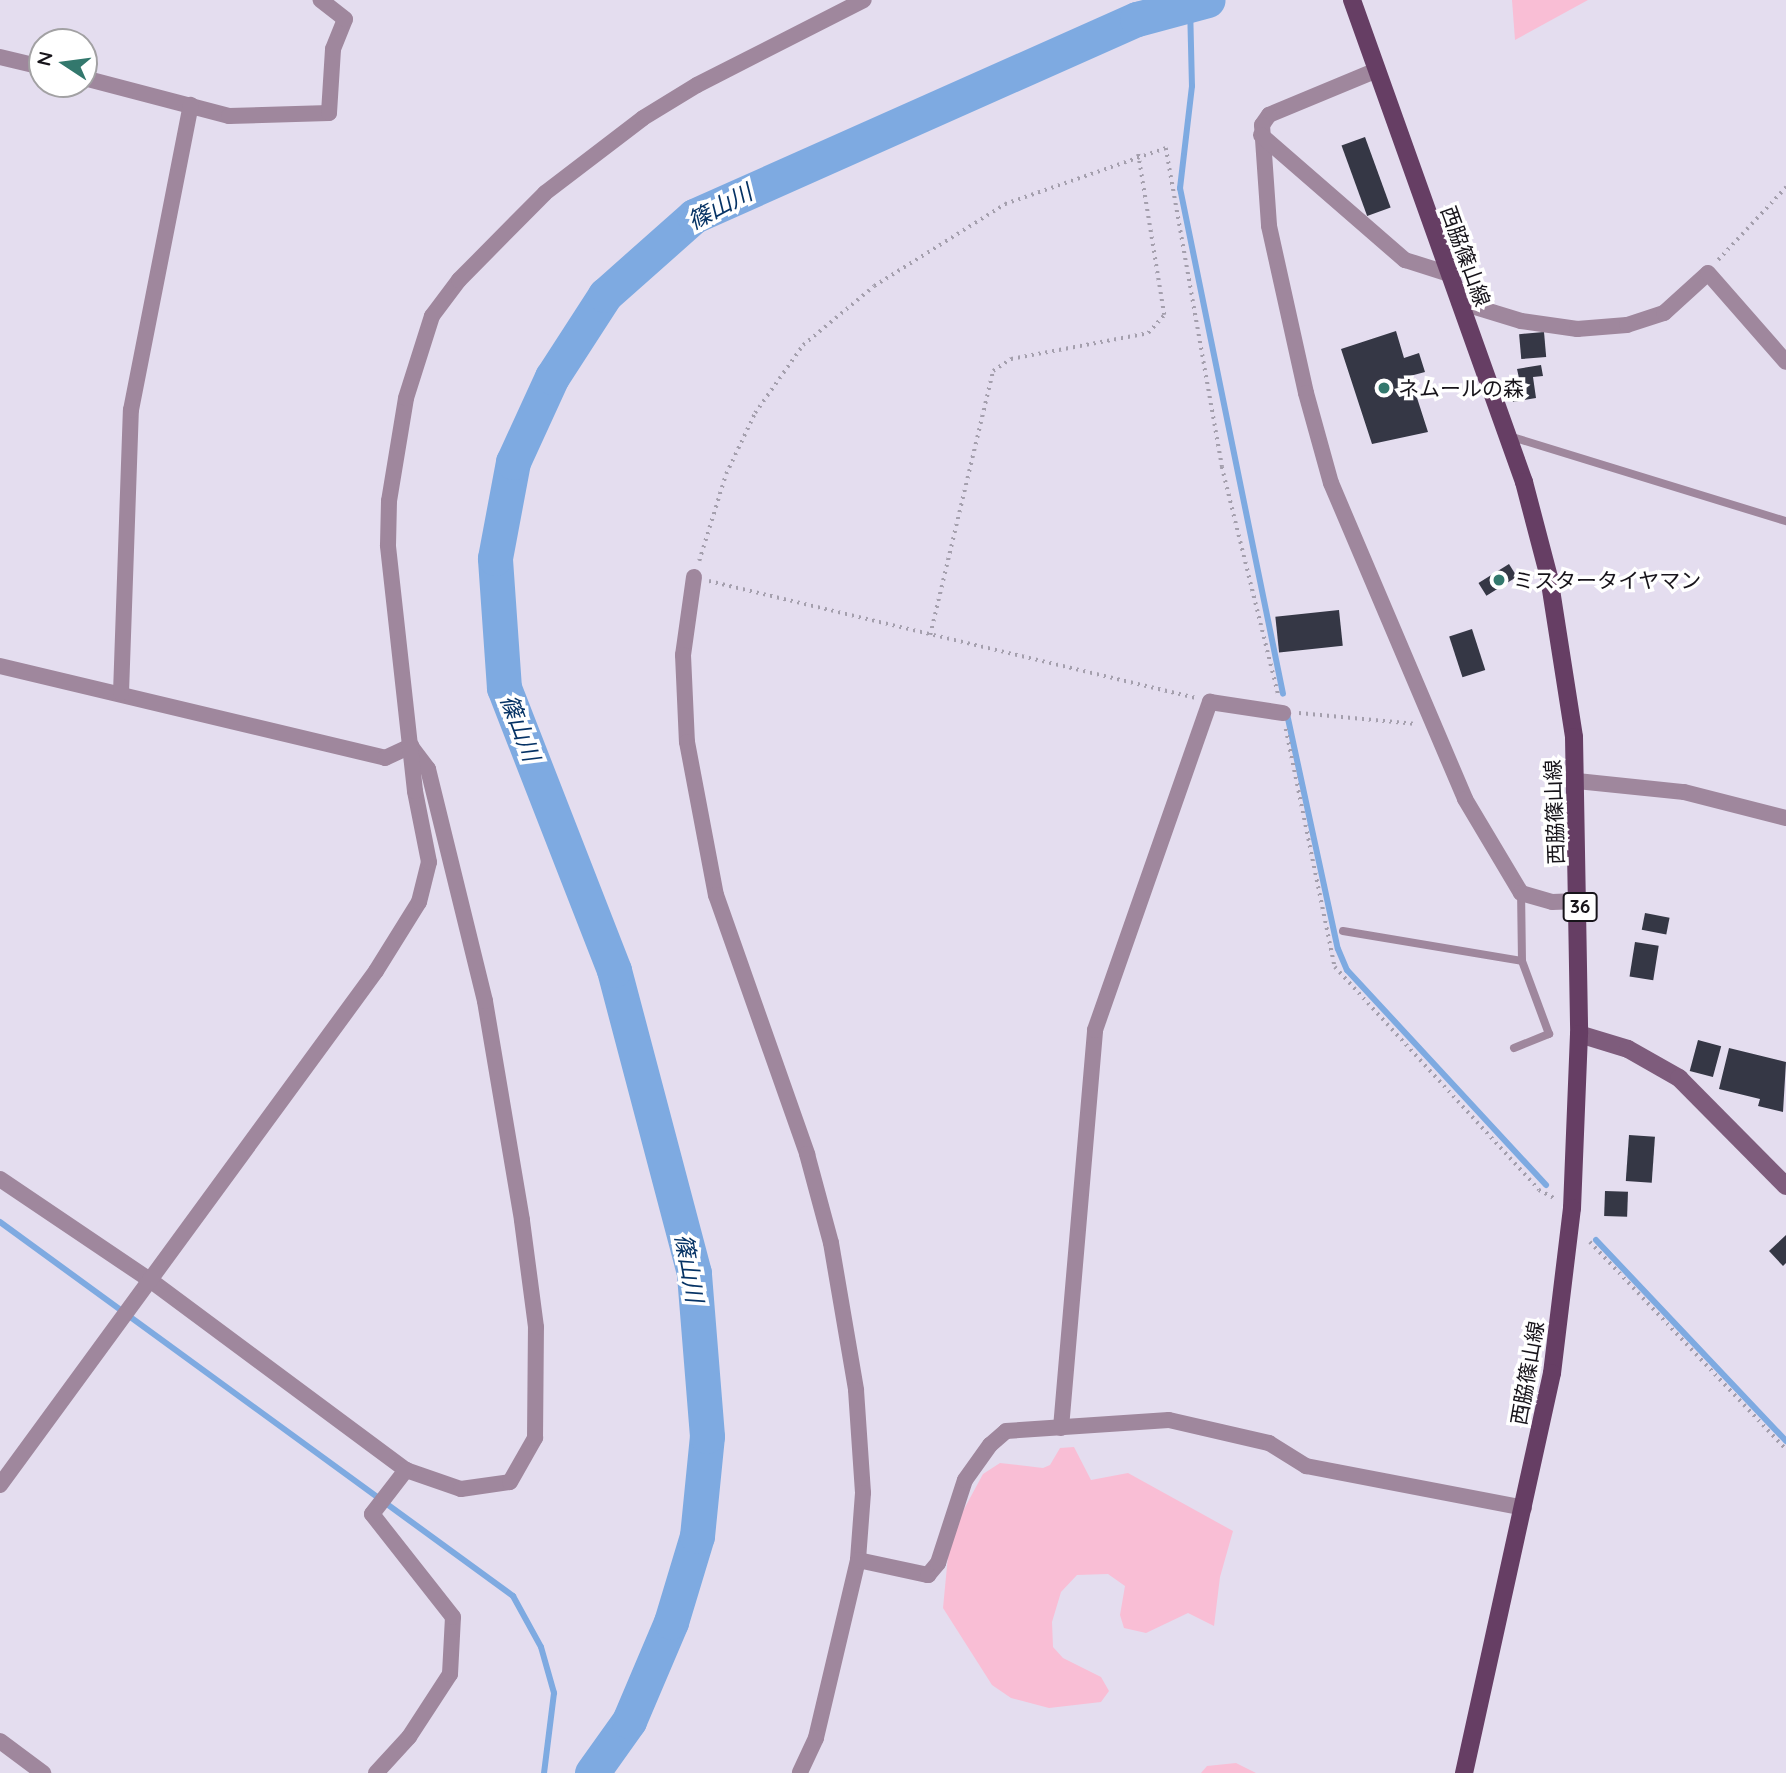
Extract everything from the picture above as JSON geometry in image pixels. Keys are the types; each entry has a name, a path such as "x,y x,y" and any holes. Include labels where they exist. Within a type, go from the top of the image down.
{"main road":[{"name":"西脇篠山線","path":"1352,0 1507,435 1549,577 1565,658 1577,781 1579,1034 1572,1208 1552,1373 1464,1773"},
{"path":"1579,1034 1628,1049 1679,1078 1786,1186"}],"street":[{"path":"98,82 229,116 329,113 333,49 345,19 321,0"},
{"path":"0,1485 376,971 419,902 429,862 411,746 388,545 389,501 406,398 432,316 459,280 545,193 643,118 697,85 864,0"},
{"path":"0,57 28,64"},
{"path":"1375,65 1269,114 1261,135 1269,226 1331,483 1465,799 1521,893 1552,902 1580,901"},
{"path":"121,693 131,410 191,105"},
{"path":"1261,135 1405,260 1449,274"},
{"path":"1459,302 1521,321 1577,329 1627,325 1664,313 1708,273 1786,362"},
{"path":"694,577 683,655 687,743 716,895 802,1141 831,1243 856,1390 863,1493 858,1560 816,1738 800,1773"},
{"path":"0,666 385,758 411,746"},
{"path":"1062,1428 1095,1030 1210,702 1283,713"},
{"path":"0,1179 150,1280 406,1470 461,1489 510,1482 536,1437 536,1340 522,1220 485,1000 428,769 411,746"},
{"path":"1577,781 1684,792 1786,818"},
{"path":"858,1560 928,1575 938,1563 965,1480 989,1445 1006,1431 1170,1420 1211,1427 1269,1443 1306,1466 1524,1508"},
{"path":"376,1773 409,1737 450,1674 453,1617 372,1514 406,1470"},
{"path":"0,1741 43,1773"}],"lane":[{"path":"1507,435 1786,521"},
{"path":"1514,1048 1549,1034 1522,961 1521,893"},
{"path":"1343,931 1522,961"}],"path":[{"path":"1210,702 694,577 726,474 755,413 803,345 874,286 1005,204 1138,154 1166,148 1222,467 1283,713 1335,967 1539,1190 1572,1208"},
{"path":"930,635 993,371 1011,359 1148,333 1164,315 1138,154"},
{"path":"1708,273 1731,242 1786,187"},
{"path":"1283,713 1350,715 1432,726"},
{"path":"1590,1242 1786,1448"}],"shaded area":[{"path":"1512,0 1588,0 1515,40"},
{"path":"1074,1447 1091,1480 1128,1473 1233,1531 1220,1577 1214,1626 1188,1613 1146,1633 1124,1628 1120,1615 1125,1586 1108,1574 1077,1575 1061,1592 1052,1622 1053,1647 1063,1658 1101,1677 1109,1691 1101,1702 1049,1708 1011,1698 992,1685 943,1608 950,1535 983,1474 1000,1463 1043,1468 1050,1465 1060,1448"},
{"path":"1236,1763 1256,1773 1201,1773 1207,1766"}],"building":[{"path":"1365,137 1391,207 1367,216 1342,146"},
{"path":"1396,331 1404,358 1419,353 1425,372 1410,376 1428,432 1372,444 1341,349"},
{"path":"1544,332 1546,357 1521,359 1519,334"},
{"path":"1541,365 1543,376 1533,377 1536,398 1513,402 1509,380 1519,378 1517,369"},
{"path":"1509,564 1517,577 1486,596 1478,583"},
{"path":"1339,610 1343,646 1279,652 1275,617"},
{"path":"1472,629 1485,670 1462,677 1449,636"},
{"path":"1645,913 1670,918 1666,934 1642,930"},
{"path":"1635,942 1659,946 1653,980 1630,977"},
{"path":"1698,1040 1721,1046 1713,1077 1690,1071"},
{"path":"1729,1048 1786,1062 1783,1112 1758,1106 1760,1099 1719,1089"},
{"path":"1629,1135 1655,1137 1652,1183 1626,1181"},
{"path":"1605,1191 1628,1192 1627,1217 1604,1216"},
{"path":"1786,1235 1786,1263 1783,1266 1769,1251"}],"waterway":[{"name":"篠山川","path":"592,1773 629,1721 671,1622 697,1536 707,1436 694,1273 614,970 504,688 495,558 513,462 552,377 605,295 694,216 1137,19 1208,0"},
{"path":"1190,5 1192,86 1180,188 1283,694"},
{"path":"1287,714 1338,949 1347,970 1546,1185"},
{"path":"0,1222 513,1596 541,1647 554,1693 544,1773"},
{"path":"1596,1240 1786,1441"}],"place":[{"name":"ネムールの森","path":"1384,388"},
{"name":"ミスタータイヤマン","path":"1499,580"}]}
